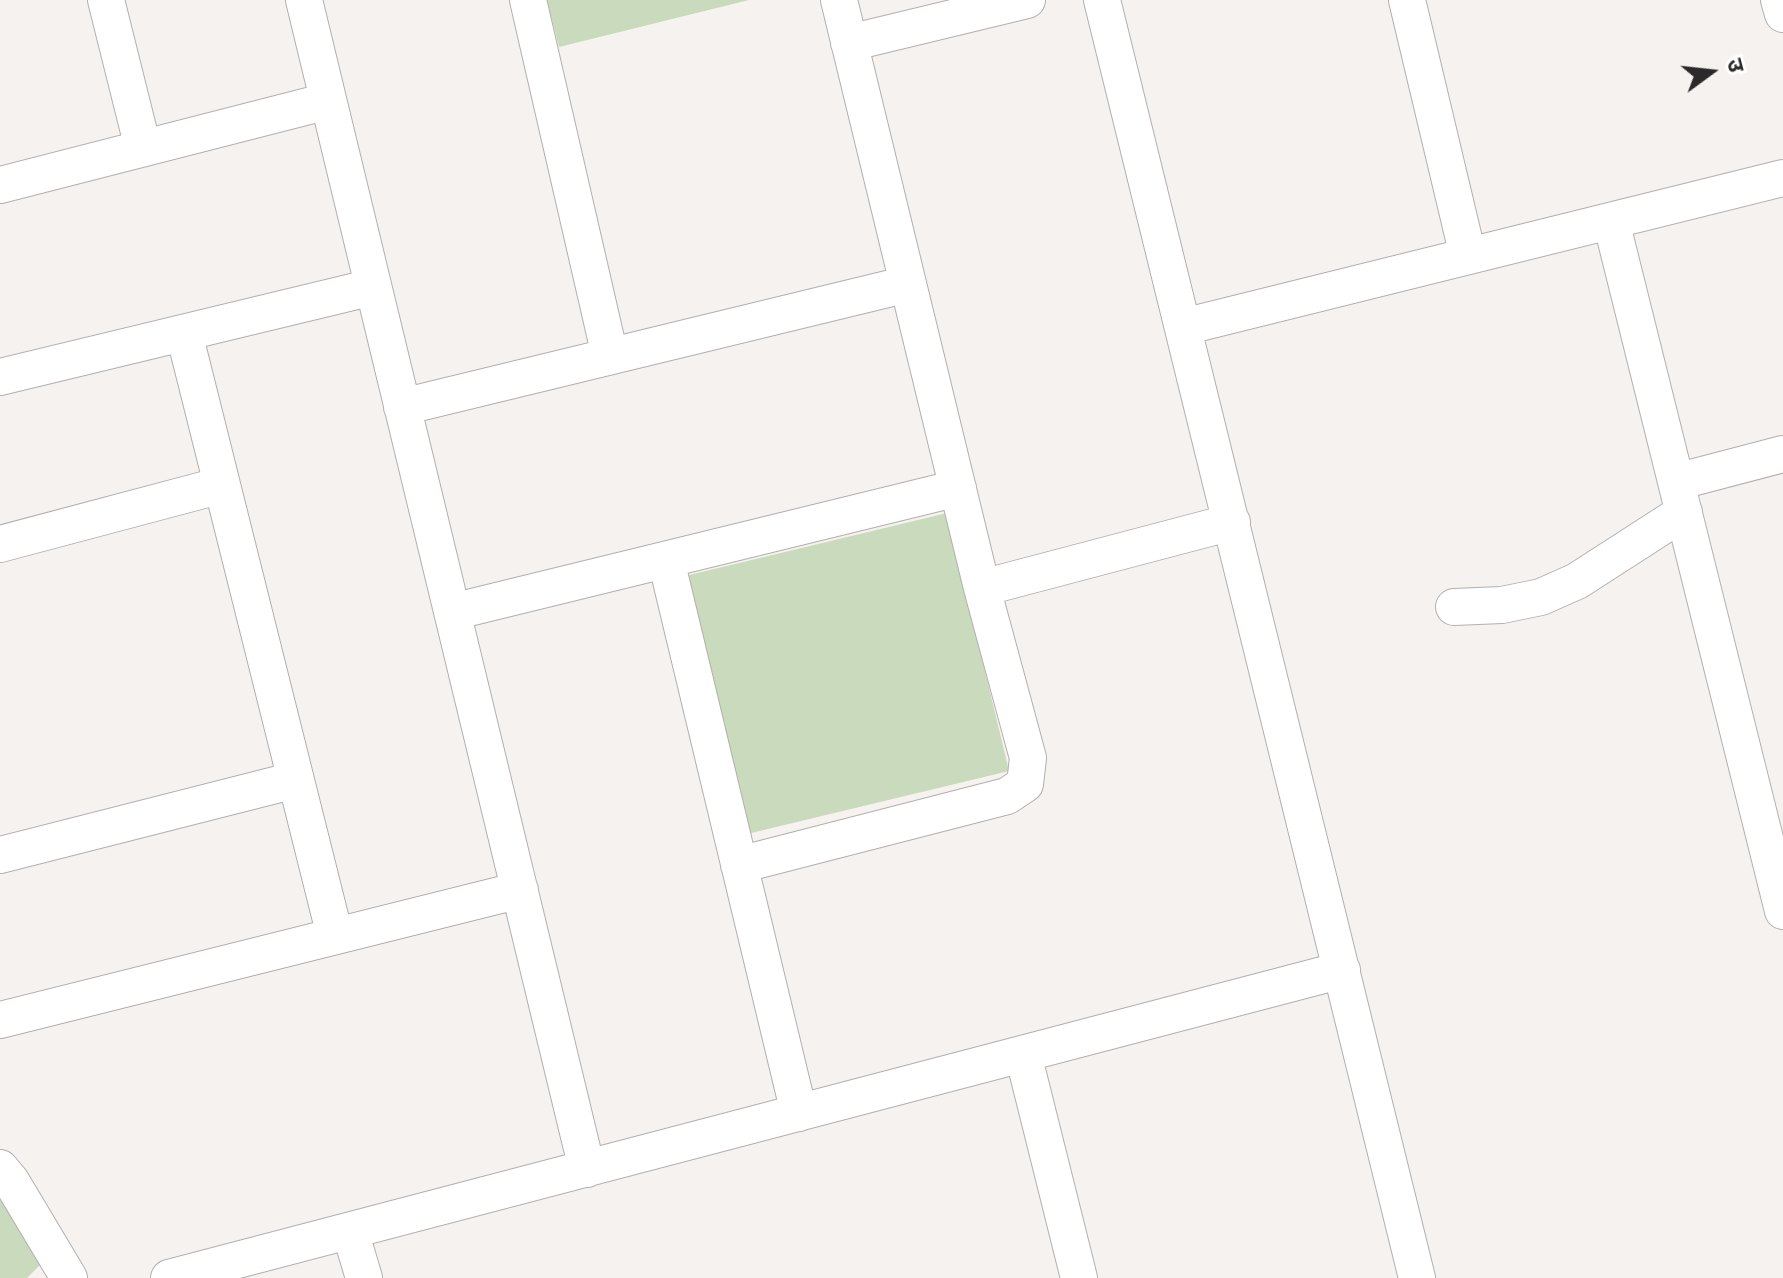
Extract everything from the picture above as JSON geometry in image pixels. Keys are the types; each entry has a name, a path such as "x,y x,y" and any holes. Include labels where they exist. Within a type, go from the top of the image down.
{"street":[{"path":"106,0 143,148"},
{"path":"304,0 587,1169"},
{"path":"528,0 610,356"},
{"path":"739,865 1007,796 1025,784 1028,758 982,588 839,0"},
{"path":"849,43 1027,0"},
{"path":"1102,0 1417,1278"},
{"path":"1407,0 1468,256"},
{"path":"1779,0 1783,14"},
{"path":"0,185 328,101"},
{"path":"1183,327 1783,178"},
{"path":"1611,221 1783,911"},
{"path":"402,407 908,284"},
{"path":"0,377 373,287"},
{"path":"184,333 335,936"},
{"path":"1454,607 1502,605 1541,597 1577,581 1680,497 1783,454"},
{"path":"0,544 222,485"},
{"path":"452,612 958,488"},
{"path":"982,588 1232,522"},
{"path":"666,560 799,1113"},
{"path":"6,847 295,780"},
{"path":"0,1020 520,890"},
{"path":"169,1278 1342,970"},
{"path":"1023,1054 1079,1278"},
{"path":"0,1168 11,1181 69,1278"},
{"path":"350,1231 364,1278"}],"green space":[{"path":"547,0 749,0 559,47"},
{"path":"947,513 1009,771 747,834 685,576"},
{"path":"0,1195 55,1250 27,1278 0,1278"}]}
